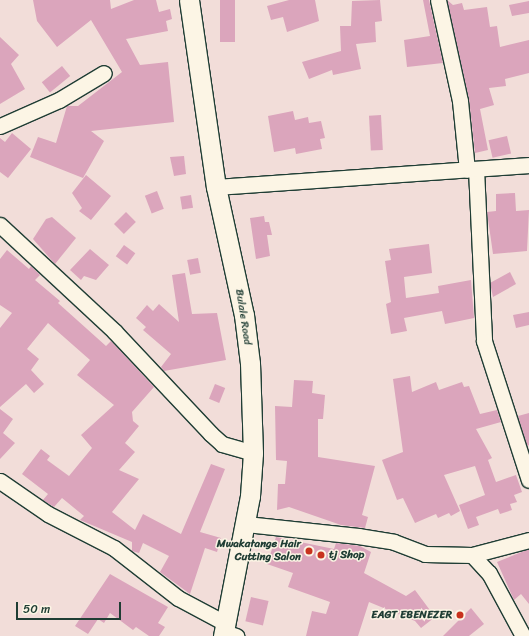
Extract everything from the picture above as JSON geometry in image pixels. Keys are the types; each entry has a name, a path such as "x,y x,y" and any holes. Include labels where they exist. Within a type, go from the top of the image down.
{"street":[{"name":"Bulale Road","path":"189,0 216,187 244,315 250,363 253,453 246,524 228,632"},
{"path":"438,0 460,101 471,169 484,341 529,480"},
{"path":"0,126 59,100 104,73"},
{"path":"216,187 529,165"},
{"path":"0,225 114,331 222,444 253,453"},
{"path":"0,481 24,500 114,548 178,598 228,632"},
{"path":"246,524 358,536 394,542 425,554 472,555 529,540"},
{"path":"472,555 489,573 523,636"}],"building":[{"path":"33,0 110,0 111,9 134,0 156,0 159,12 170,9 172,19 166,21 168,31 126,39 140,65 168,62 174,122 91,131 104,141 83,178 30,157 38,137 56,143 67,106 78,106 122,72 91,20 57,47 37,21"},
{"path":"220,0 235,0 235,42 220,42"},
{"path":"289,0 315,0 319,21 287,32 283,17 271,20 267,6"},
{"path":"380,0 382,21 375,22 376,42 356,44 361,69 333,75 332,70 309,79 302,62 341,51 340,26 351,26 352,1"},
{"path":"423,0 429,0 443,63 407,67 404,40 430,36"},
{"path":"447,0 453,5 462,3 464,10 487,7 490,27 497,26 500,47 529,40 529,73 505,79 506,86 489,88 494,105 480,109 488,150 475,153 469,99"},
{"path":"529,1 529,13 512,16 509,5"},
{"path":"0,37 19,55 11,64 25,89 0,104"},
{"path":"62,66 70,76 50,92 42,82"},
{"path":"293,111 295,120 308,117 309,123 321,121 325,138 320,139 322,149 296,154 295,148 274,152 268,116"},
{"path":"381,115 383,150 371,151 369,116"},
{"path":"12,133 31,149 8,178 0,172 0,138 5,142"},
{"path":"507,136 511,154 493,158 488,140"},
{"path":"184,156 186,174 174,176 170,157"},
{"path":"86,175 111,196 91,220 79,211 82,208 72,193"},
{"path":"157,191 164,209 152,213 145,196"},
{"path":"515,193 516,211 529,210 527,251 493,254 487,212 496,211 496,194"},
{"path":"191,195 193,208 182,210 180,197"},
{"path":"126,212 136,222 124,234 114,224"},
{"path":"264,216 265,222 269,222 272,235 267,235 270,256 256,259 250,218"},
{"path":"52,217 76,238 55,264 33,239 46,219"},
{"path":"429,244 432,273 404,277 406,298 439,293 438,286 471,280 474,318 445,324 442,311 404,318 407,331 391,334 386,304 391,302 385,261 391,260 389,249"},
{"path":"124,245 135,253 127,265 116,256"},
{"path":"90,249 109,265 96,280 84,276 81,280 70,270"},
{"path":"7,250 29,269 31,266 40,275 35,280 60,301 58,303 106,346 111,341 154,387 132,412 133,421 139,426 125,443 135,452 119,470 139,479 112,512 135,530 143,514 181,534 211,464 225,469 200,532 221,538 217,552 205,548 190,594 160,572 169,556 143,543 139,553 132,551 132,542 80,520 84,516 62,498 54,507 43,500 48,494 22,474 41,449 50,456 47,460 69,476 92,448 81,435 114,405 77,375 90,360 48,323 27,349 39,359 31,370 44,384 34,393 26,384 0,407 0,328 12,313 0,305 0,259"},
{"path":"198,258 201,273 190,275 187,260"},
{"path":"510,272 516,284 493,297 490,283"},
{"path":"185,273 192,314 217,313 226,360 164,371 161,367 171,354 143,330 146,327 136,318 147,305 153,311 159,304 179,322 172,275"},
{"path":"529,312 529,325 516,328 513,315"},
{"path":"410,376 412,392 436,382 439,390 462,382 464,387 469,386 480,414 497,410 501,422 476,429 492,458 488,460 496,482 516,475 522,492 514,495 517,502 510,504 512,510 500,514 498,509 476,517 479,525 468,529 459,505 485,495 475,466 444,475 460,511 451,516 449,513 438,518 436,514 415,523 403,498 397,500 382,460 403,452 393,379"},
{"path":"294,380 313,381 312,393 325,395 323,419 318,419 318,457 375,466 362,515 368,517 365,528 341,525 289,507 277,510 278,484 285,484 287,461 276,460 275,406 292,407"},
{"path":"215,384 225,388 219,403 209,399"},
{"path":"0,409 13,419 3,433 15,443 0,459"},
{"path":"529,413 529,445 527,446 518,416"},
{"path":"276,537 334,549 336,543 360,546 371,552 364,573 406,596 415,590 435,617 421,628 415,621 369,602 358,636 306,636 312,611 326,614 330,602 288,587 293,573 267,564"},
{"path":"529,549 529,604 521,594 514,600 497,562"},
{"path":"110,574 168,607 158,623 165,627 159,636 149,636 136,627 133,630 110,613 104,623 98,619 88,634 75,626"},
{"path":"251,597 269,601 263,625 245,621"},
{"path":"471,608 484,624 469,636 443,636"}],"place":[{"name":"Mwakatange Hair Cutting Salon","path":"309,551"},
{"name":"tj Shop","path":"321,555"},
{"name":"EAGT EBENEZER","path":"460,615"}]}
